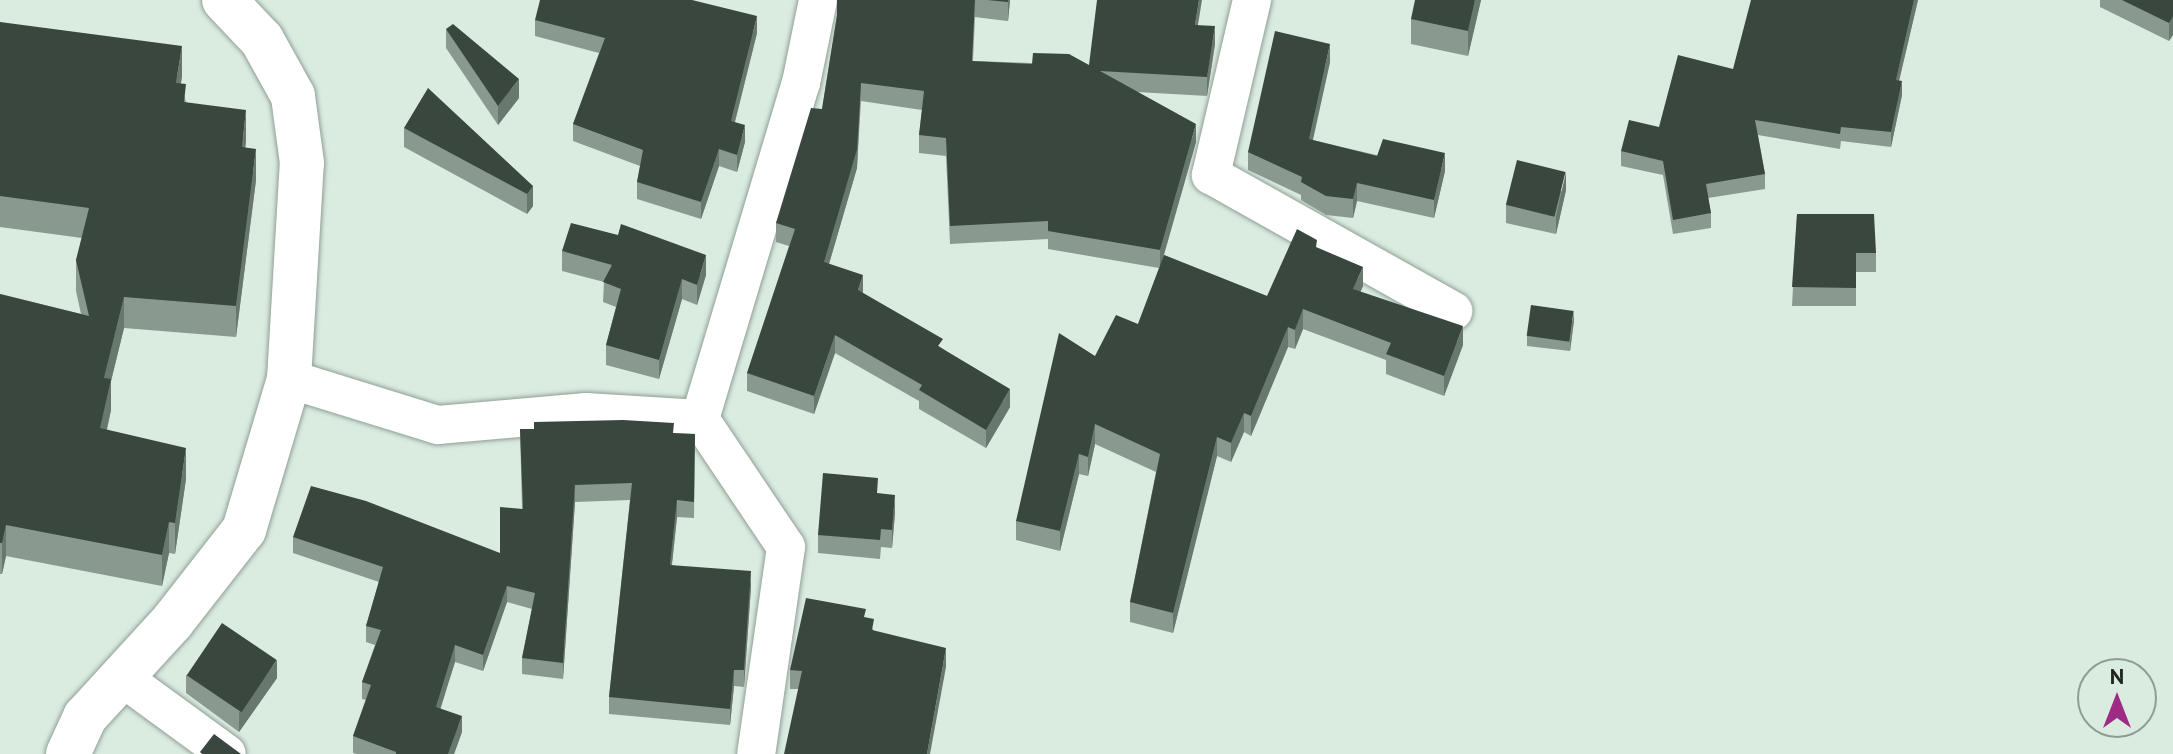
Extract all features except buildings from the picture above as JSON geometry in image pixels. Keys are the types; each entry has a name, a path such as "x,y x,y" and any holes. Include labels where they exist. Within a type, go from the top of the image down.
{"street":[{"path":"68,754 85,717 172,622 244,530 289,379 302,163 293,96 262,40 224,0"},
{"path":"700,419 801,83 818,0"},
{"path":"1252,0 1211,175 1453,311"},
{"path":"289,379 438,425 586,412 700,419"},
{"path":"700,419 786,547 756,754"},
{"path":"120,676 227,754"}]}
